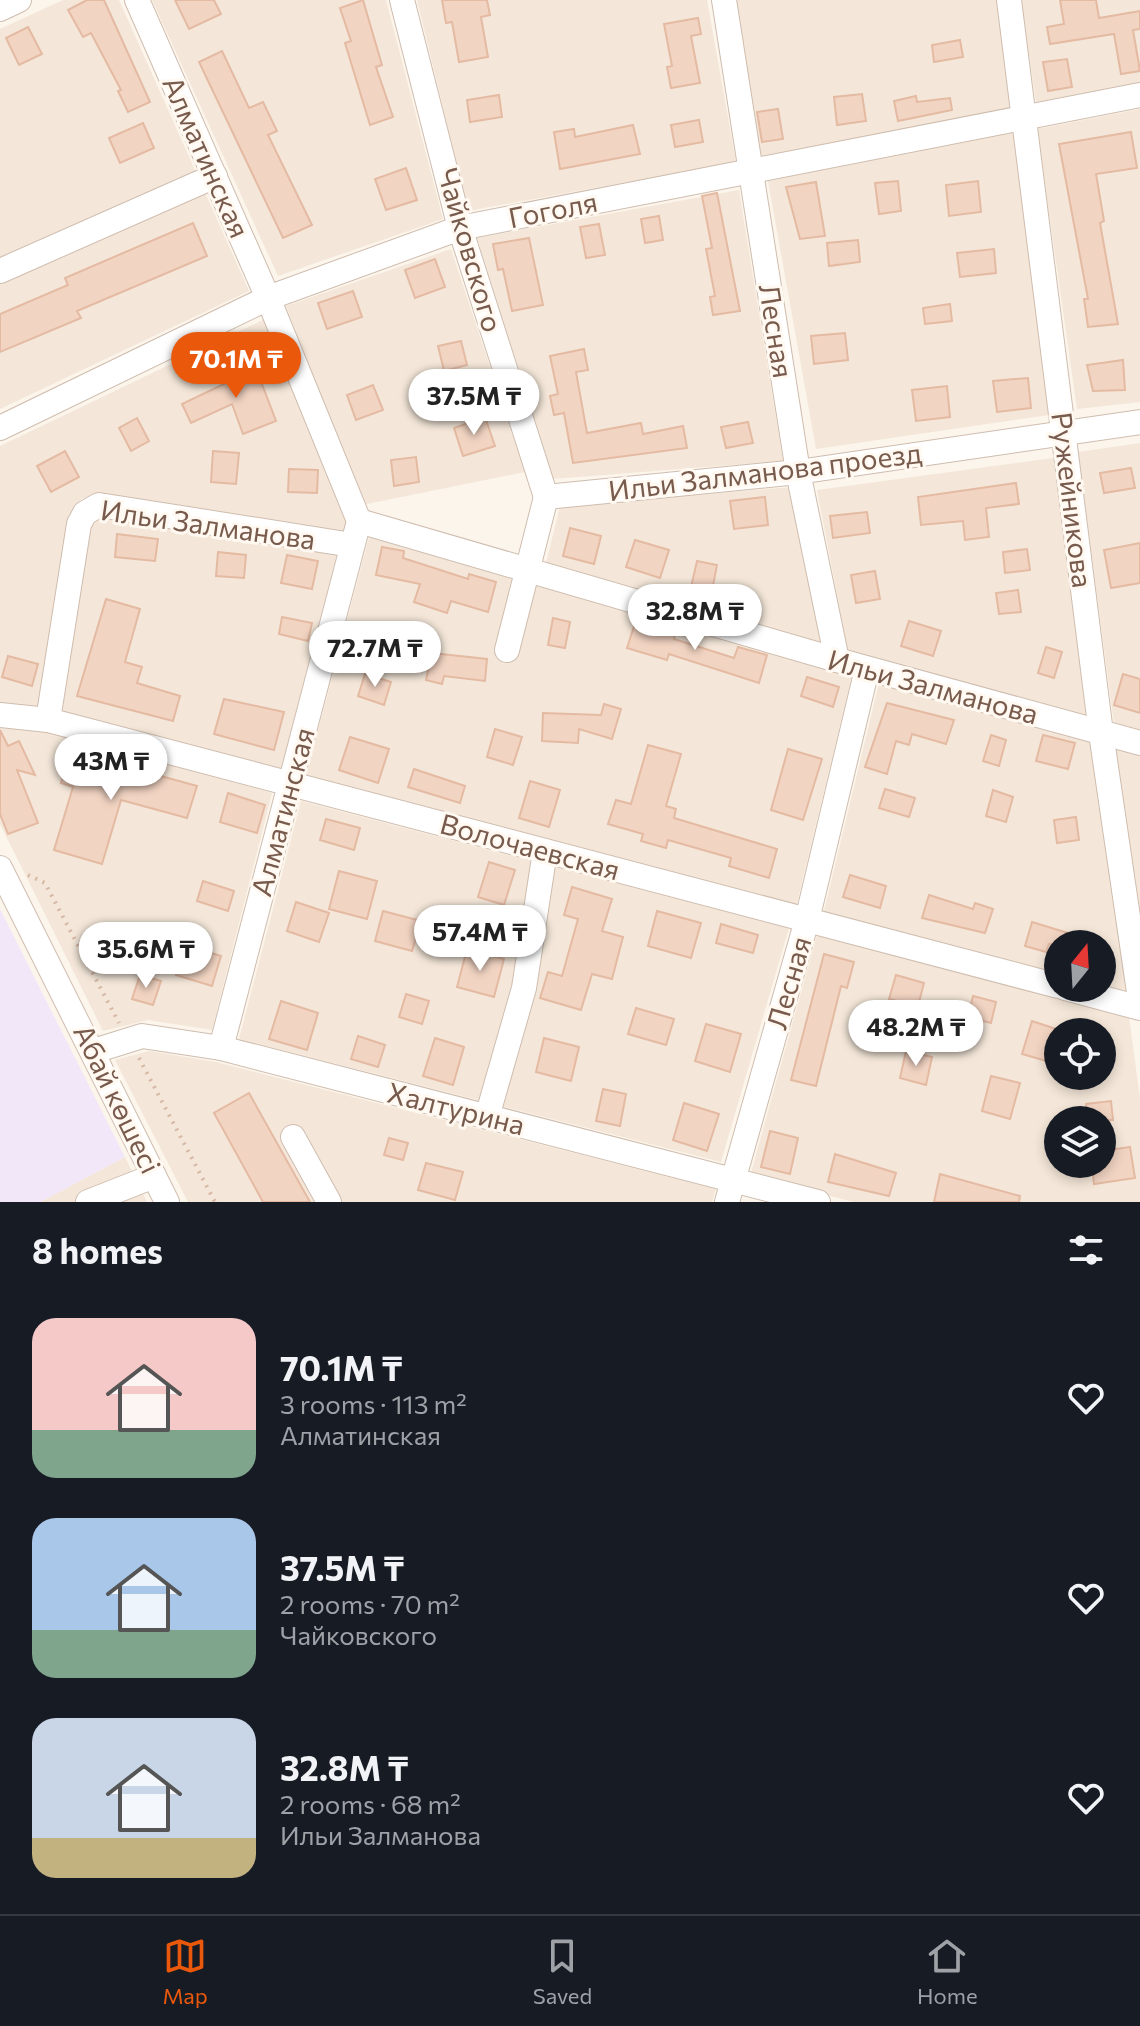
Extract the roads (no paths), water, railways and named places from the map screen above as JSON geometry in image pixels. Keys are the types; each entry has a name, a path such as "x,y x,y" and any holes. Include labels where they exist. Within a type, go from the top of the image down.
{"street":[{"path":"0,9 19,0"},
{"name":"Алматинская","path":"137,0 268,298 356,533 221,1048"},
{"name":"Чайковского","path":"402,0 460,228 546,497"},
{"name":"Лесная","path":"724,0 798,472 837,660"},
{"name":"Ружейникова","path":"1009,0 1101,733 1140,999"},
{"name":"Гоголя","path":"0,428 268,298 460,228 1140,95"},
{"path":"0,271 215,176"},
{"name":"Ильи Залманова проезд","path":"546,497 798,472 1140,422"},
{"path":"507,650 546,497"},
{"name":"Ильи Залманова","path":"48,720 79,524 91,507 99,505 356,533 528,572 1140,743"},
{"name":"Лесная","path":"730,1191 807,920 867,669"},
{"name":"Волочаевская","path":"0,715 48,720 1044,982"},
{"path":"487,1117 524,988 545,851"},
{"name":"Абай көшесі","path":"0,868 167,1202"},
{"path":"1116,1002 1140,1008"},
{"name":"Халтурина","path":"94,1051 150,1035 221,1048 487,1117 730,1191 818,1202"},
{"path":"293,1137 329,1202"},
{"path":"88,1202 154,1176"}]}
